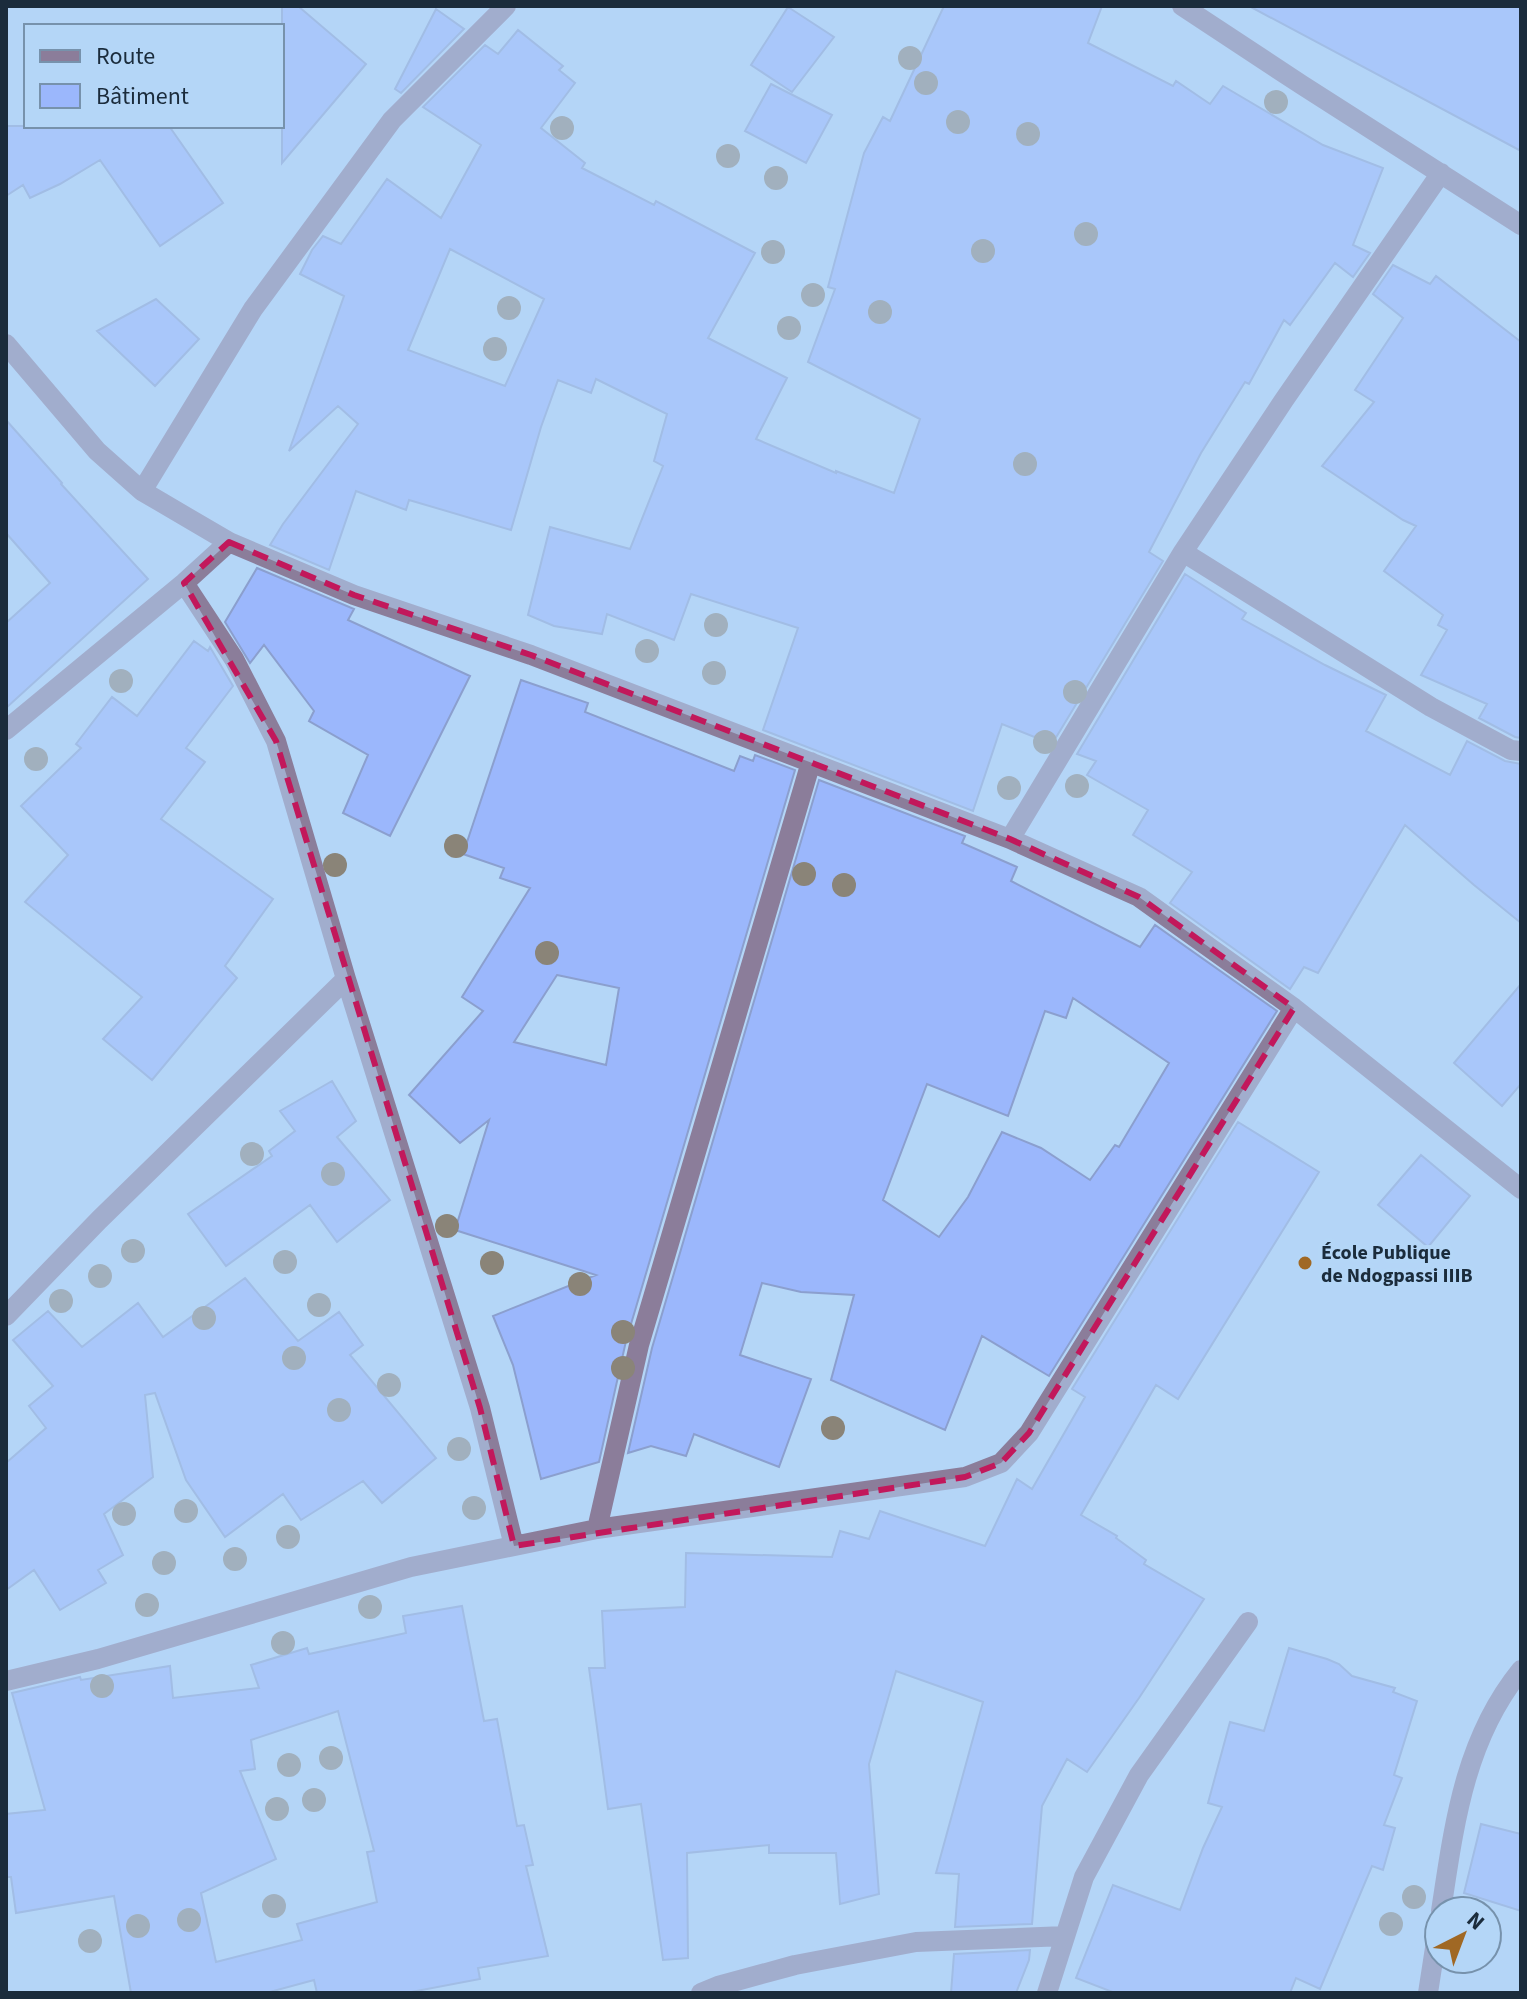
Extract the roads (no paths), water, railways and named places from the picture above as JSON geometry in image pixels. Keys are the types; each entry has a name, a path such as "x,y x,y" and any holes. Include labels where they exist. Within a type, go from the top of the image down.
{"street":[{"path":"142,491 253,309 392,120 506,6"},
{"path":"1182,6 1519,220"},
{"path":"1010,839 1183,552 1441,173"},
{"path":"6,344 97,451 142,491 229,542 354,595 531,655 1010,839 1139,897 1294,1008 1521,1189"},
{"path":"6,730 229,542"},
{"path":"1183,552 1431,707 1511,750 1521,751"},
{"path":"184,583 234,659 276,741 346,979 480,1408 514,1546"},
{"path":"597,1529 639,1345 811,762"},
{"path":"6,1316 99,1220 346,979"},
{"path":"6,1681 98,1659 411,1567 597,1529 965,1477 1001,1463 1029,1433 1294,1008"},
{"path":"1047,1993 1084,1877 1139,1775 1248,1622"},
{"path":"1444,1895 1457,1811 1477,1744 1509,1685 1521,1670"},
{"path":"701,1993 795,1965 916,1942 1065,1936"}],"place":[{"name":"École Publique de Ndogpassi IIIB","path":"1305,1263"}]}
